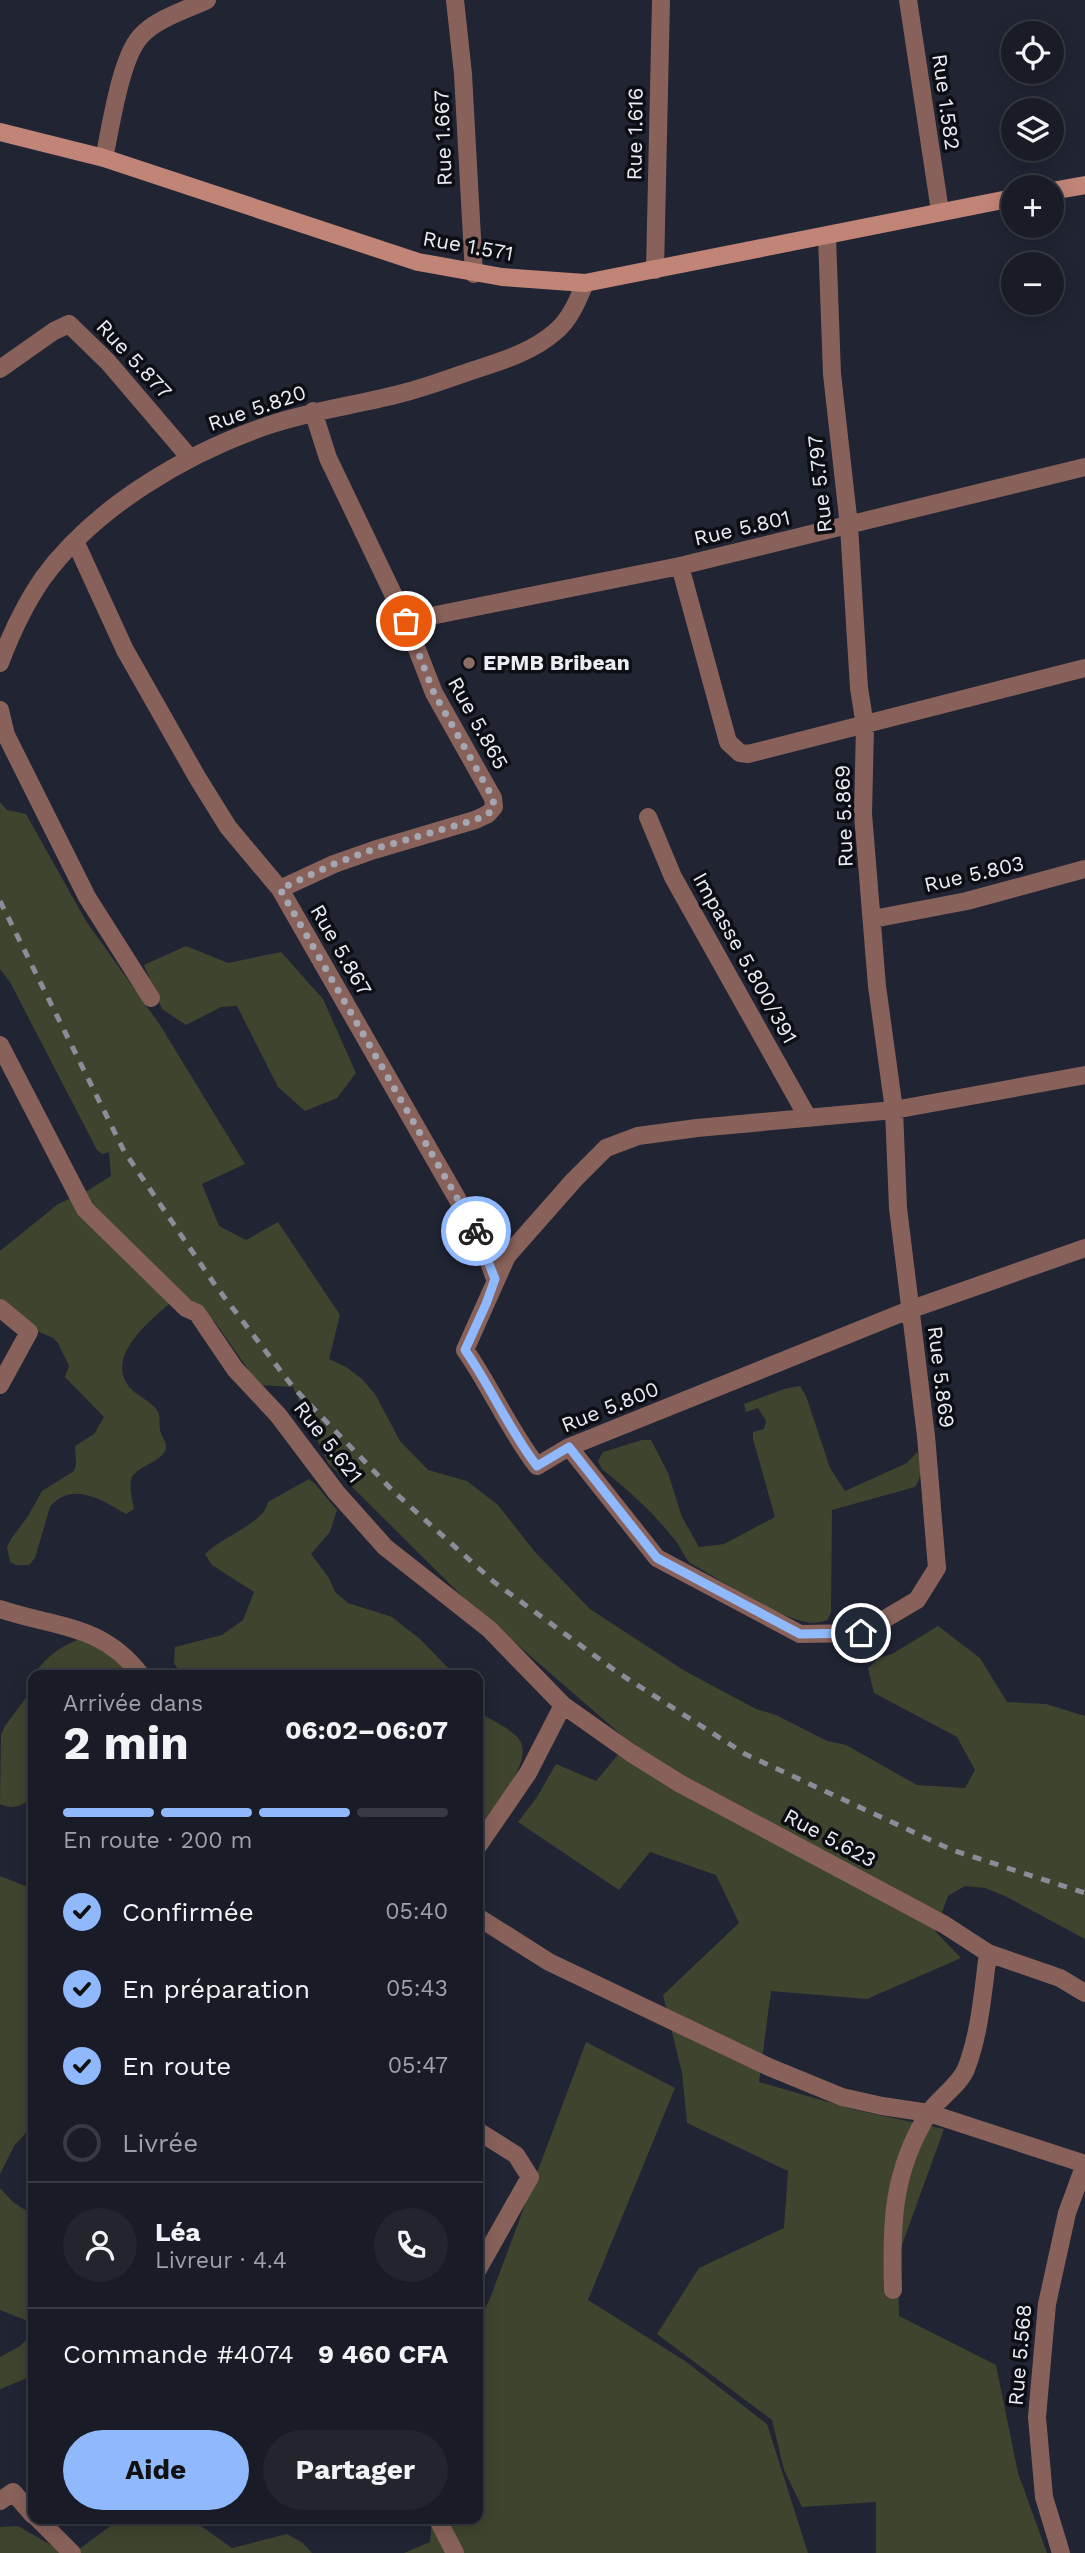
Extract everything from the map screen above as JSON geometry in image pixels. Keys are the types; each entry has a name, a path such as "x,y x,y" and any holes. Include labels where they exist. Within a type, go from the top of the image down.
{"main road":[{"name":"Rue 1.571","path":"0,132 104,158 418,262 474,274 585,283 827,237 1001,200"},
{"path":"1064,189 1085,185"}],"street":[{"path":"104,158 125,65 139,38 155,24 207,0"},
{"name":"Rue 1.667","path":"454,0 463,74 474,274"},
{"name":"Rue 1.616","path":"655,270 661,0"},
{"name":"Rue 1.582","path":"908,0 940,211"},
{"name":"Rue 5.797","path":"827,237 832,374 849,526 859,688 864,726"},
{"name":"Rue 5.820","path":"0,663 34,593 75,541 118,506 190,458 226,440 313,411 402,393 516,356 556,332 575,308 585,283"},
{"name":"Rue 5.877","path":"0,369 54,331 69,324 108,362 190,458"},
{"name":"Rue 5.865","path":"280,889 374,849 475,820 488,814 494,807 493,798 434,693 406,621 328,458 313,411"},
{"name":"Rue 5.801","path":"406,621 680,566 1085,467"},
{"name":"Rue 5.867","path":"75,541 125,650 197,777 228,827 280,889 482,1242 495,1279"},
{"path":"680,566 727,742 740,753 748,754 864,726 1085,668"},
{"path":"0,710 6,735 87,897 151,998"},
{"name":"Rue 5.869","path":"569,1447 657,1558 800,1634 861,1633 918,1600 937,1568 926,1436 898,1208 894,1110 877,986 863,814 864,726"},
{"name":"Impasse 5.800/391","path":"648,817 673,877 808,1118"},
{"name":"Rue 5.803","path":"873,919 967,901 1085,869"},
{"name":"Rue 5.621","path":"0,1045 85,1209 186,1308 197,1313 235,1369 278,1415 335,1492 385,1547 489,1629 563,1705"},
{"name":"Rue 5.800","path":"1085,1075 894,1110 638,1136 606,1148 507,1256 465,1350 524,1450 537,1466 569,1447 909,1310 1085,1248"},
{"path":"0,1308 29,1332 0,1385"},
{"path":"0,1609 78,1629 107,1642 130,1660 137,1670"},
{"path":"483,1839 528,1773 563,1705"},
{"name":"Rue 5.623","path":"563,1705 679,1783 945,1925 988,1953 1060,1978 1085,1993"},
{"path":"483,1919 549,1962 769,2067 842,2097 929,2113 1085,2164"},
{"path":"893,2290 892,2239 904,2162 929,2113 965,2071 981,2002 988,1953"},
{"path":"483,2134 516,2155 530,2177 483,2260"},
{"name":"Rue 5.568","path":"1061,2553 1044,2497 1037,2417 1046,2304 1067,2213 1085,2164"},
{"path":"0,2501 13,2492 28,2508"},
{"path":"43,2524 72,2553"},
{"path":"440,2524 455,2553"}],"green space":[{"path":"0,802 7,810 26,814 86,921 160,1025 245,1164 202,1184 219,1226 246,1240 278,1222 340,1315 329,1359 362,1379 375,1394 400,1441 428,1470 467,1481 498,1505 535,1552 590,1609 685,1671 756,1709 776,1715 827,1741 846,1745 917,1785 965,1788 975,1770 957,1737 874,1693 868,1668 878,1658 892,1654 938,1626 980,1658 1007,1702 1046,1704 1085,1716 1085,1939 1005,1896 985,1888 965,1886 948,1896 935,1931 961,1958 867,1999 771,1991 759,2082 856,2110 944,2129 898,2256 899,2316 996,2365 1018,2473 1047,2553 876,2553 876,2502 802,2507 784,2470 772,2420 657,2334 699,2268 784,2228 788,2171 687,2123 682,2073 663,1995 739,1923 716,1875 650,1852 619,1890 518,1822 537,1797 556,1764 596,1781 617,1756 626,1739 466,1600 328,1463 293,1387 259,1385 215,1322 176,1298 134,1338 122,1364 123,1376 131,1389 157,1410 166,1445 163,1455 132,1477 134,1509 126,1514 87,1495 68,1495 58,1499 50,1507 35,1558 29,1565 10,1562 7,1547 42,1491 74,1471 75,1446 94,1434 104,1417 65,1377 69,1366 58,1343 30,1328 0,1301 0,1251 58,1204 111,1176 109,1152 102,1154 97,1150 10,982 0,969"},
{"path":"186,946 228,963 281,952 323,999 356,1073 337,1098 305,1111 278,1087 237,1006 221,1007 186,1025 162,1009 144,965"},
{"path":"800,1386 806,1396 830,1468 845,1491 907,1463 917,1452 920,1465 920,1475 915,1487 832,1510 831,1612 828,1620 814,1623 777,1612 690,1563 658,1520 602,1469 598,1461 603,1452 642,1440 651,1440 668,1473 682,1517 699,1547 724,1544 775,1517 753,1439 753,1432 764,1429 766,1421 758,1408 746,1412 744,1404"},
{"path":"309,1479 315,1484 337,1510 330,1532 311,1554 329,1578 335,1592 348,1603 392,1617 420,1639 450,1670 180,1670 174,1664 175,1647 222,1635 243,1620 254,1592 212,1565 205,1554 259,1517 268,1502"},
{"path":"86,1638 95,1640 127,1670 38,1670 56,1651"},
{"path":"28,1695 28,1801 13,1807 0,1804 1,1735"},
{"path":"483,1715 516,1736 523,1749 509,1787 483,1826"},
{"path":"0,1876 28,1887 28,2131 14,2146 0,2174"},
{"path":"586,2042 675,2088 588,2300 685,2361 767,2424 808,2553 404,2553 430,2542 432,2524 483,2524 483,2312"},
{"path":"0,2188 13,2202 28,2212 28,2321 0,2310"},
{"path":"28,2338 28,2380 25,2379 0,2389 0,2357 20,2346"},
{"path":"113,2524 198,2524 232,2548 287,2534 303,2543 312,2553 74,2553"},
{"path":"18,2526 65,2553 0,2553 0,2527"}],"railway":[{"path":"0,901 124,1151 215,1285 293,1387 393,1491 494,1582 617,1672 745,1754 952,1850 1085,1893"}],"way so far":[{"path":"406,621 434,693 493,798 494,807 488,814 475,820 374,849 280,889 476,1231"}],"place":[{"name":"EPMB Bribean","path":"469,663"}],"route":[{"path":"476,1231 495,1279 465,1350 524,1450 537,1466 569,1447 657,1558 800,1634 861,1633"}]}
